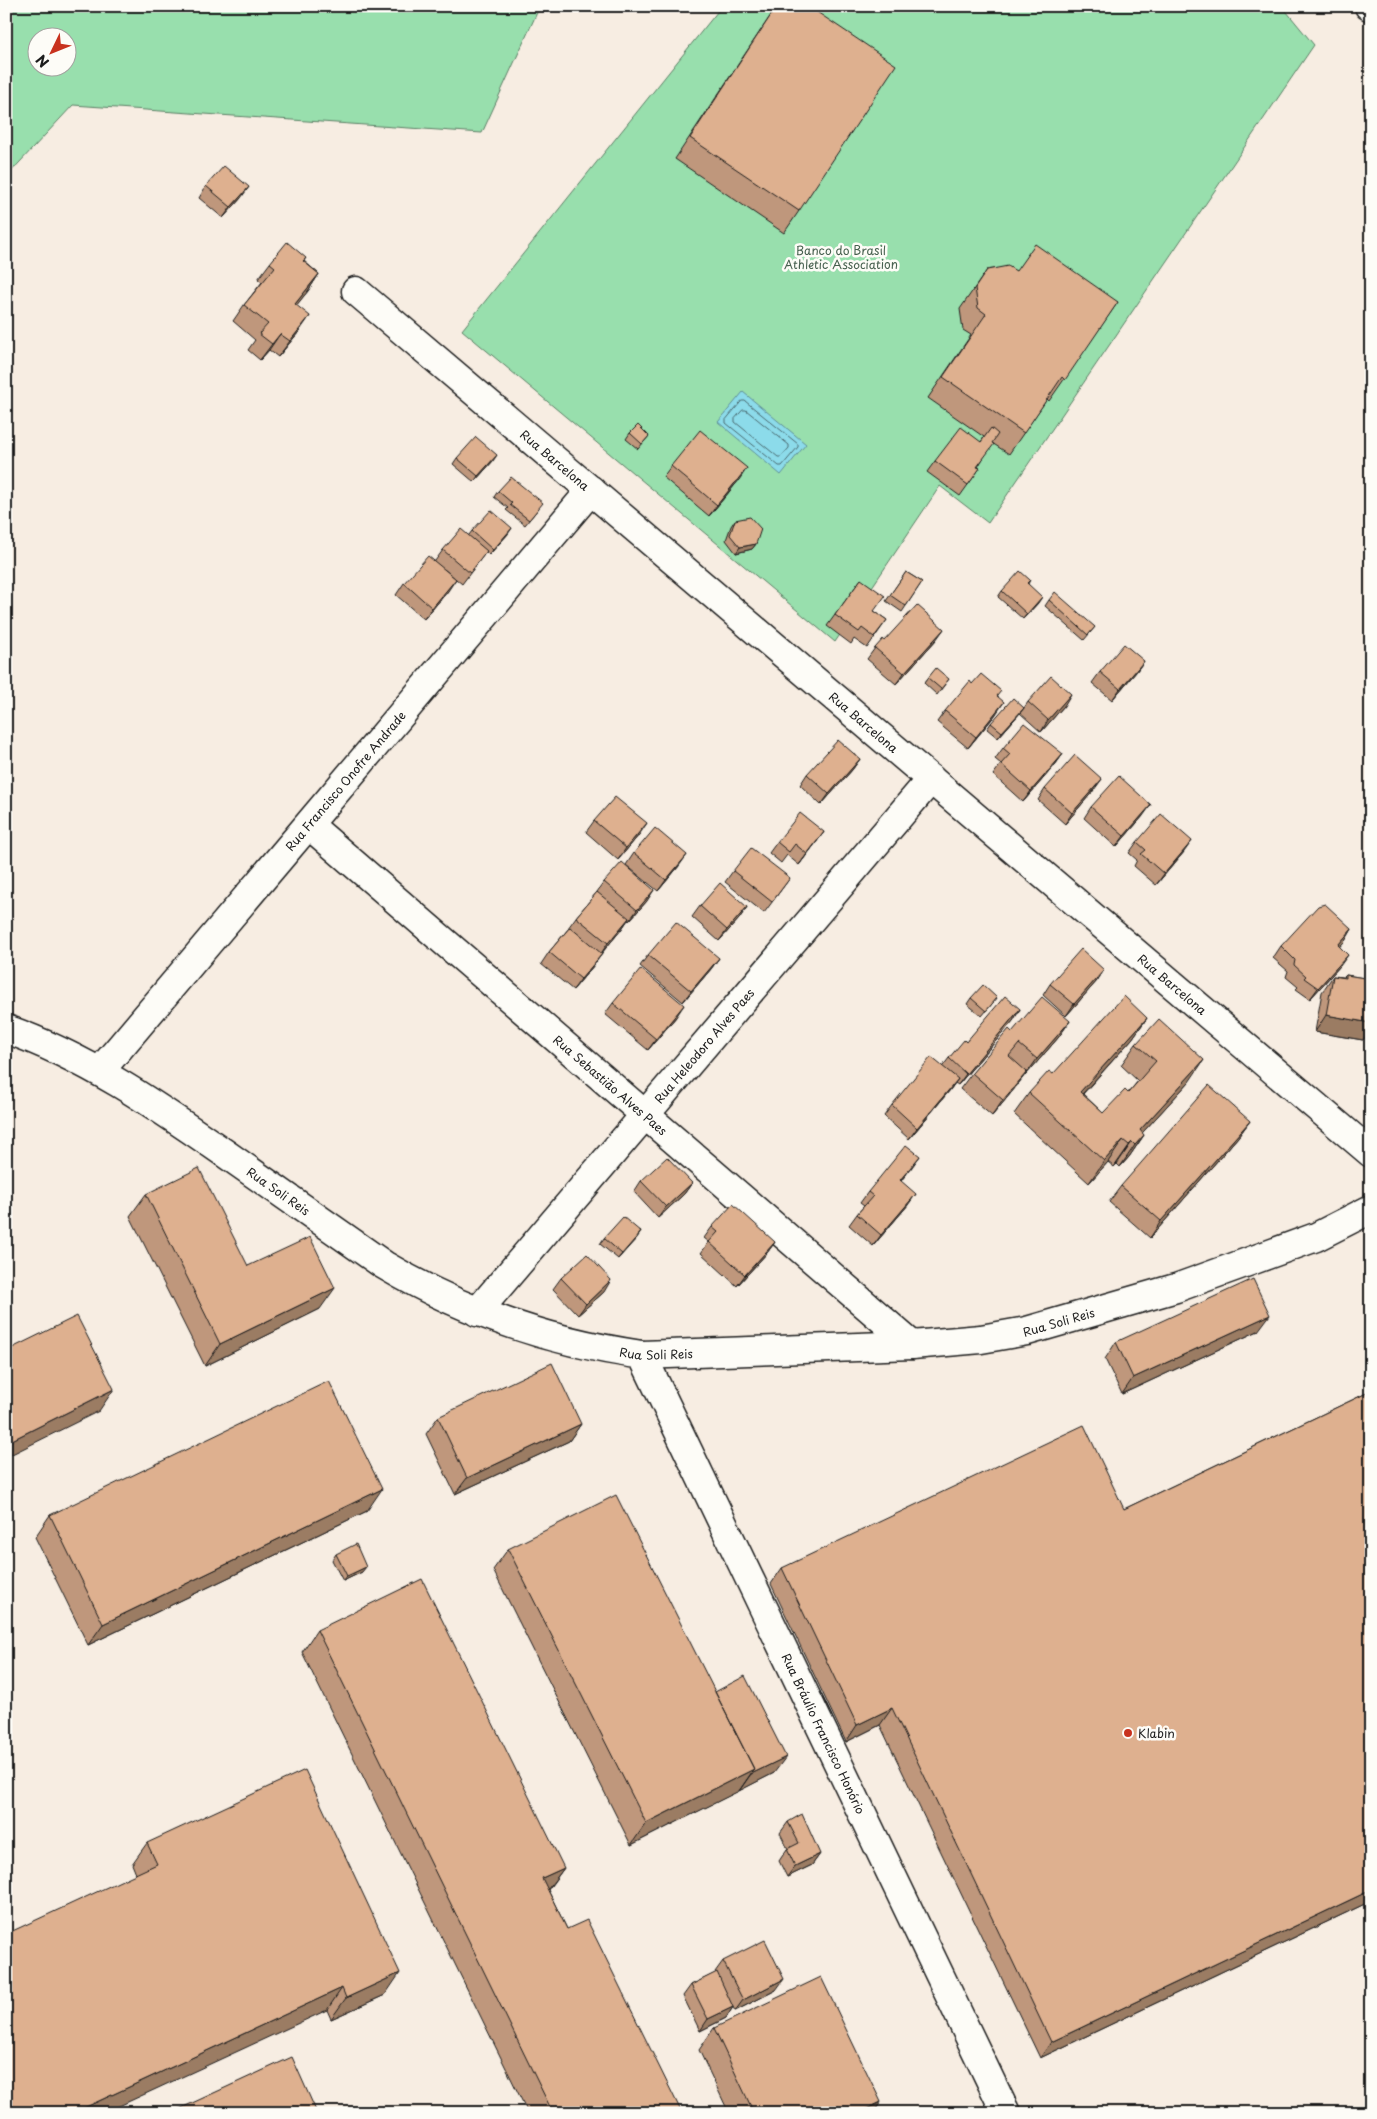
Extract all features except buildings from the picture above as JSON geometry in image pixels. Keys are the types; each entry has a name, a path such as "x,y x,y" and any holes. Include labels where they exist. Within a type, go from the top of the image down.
{"street":[{"name":"Rua Barcelona","path":"356,291 1371,1153"},
{"name":"Rua Francisco Onofre Andrade","path":"100,1071 591,490"},
{"name":"Rua Heleodoro Alves Paes","path":"477,1312 931,780"},
{"name":"Rua Sebastião Alves Paes","path":"309,824 912,1346"},
{"name":"Rua Soli Reis","path":"6,1029 51,1047 100,1071 149,1100 384,1265 419,1286 477,1312 563,1340 642,1355 912,1346 981,1339 1027,1331 1096,1313 1176,1288 1316,1237 1371,1209"},
{"name":"Rua Bráulio Francisco Honório","path":"642,1355 1006,2113"}],"green space":[{"path":"6,6 540,6 482,133 73,105 6,177"},
{"name":"Banco do Brasil Athletic Association","path":"722,6 1282,6 1314,45 988,523 940,486 835,642 462,330"}],"water":[{"path":"743,392 806,444 781,475 718,422"}],"place":[{"name":"Klabin","path":"1128,1733"}]}
